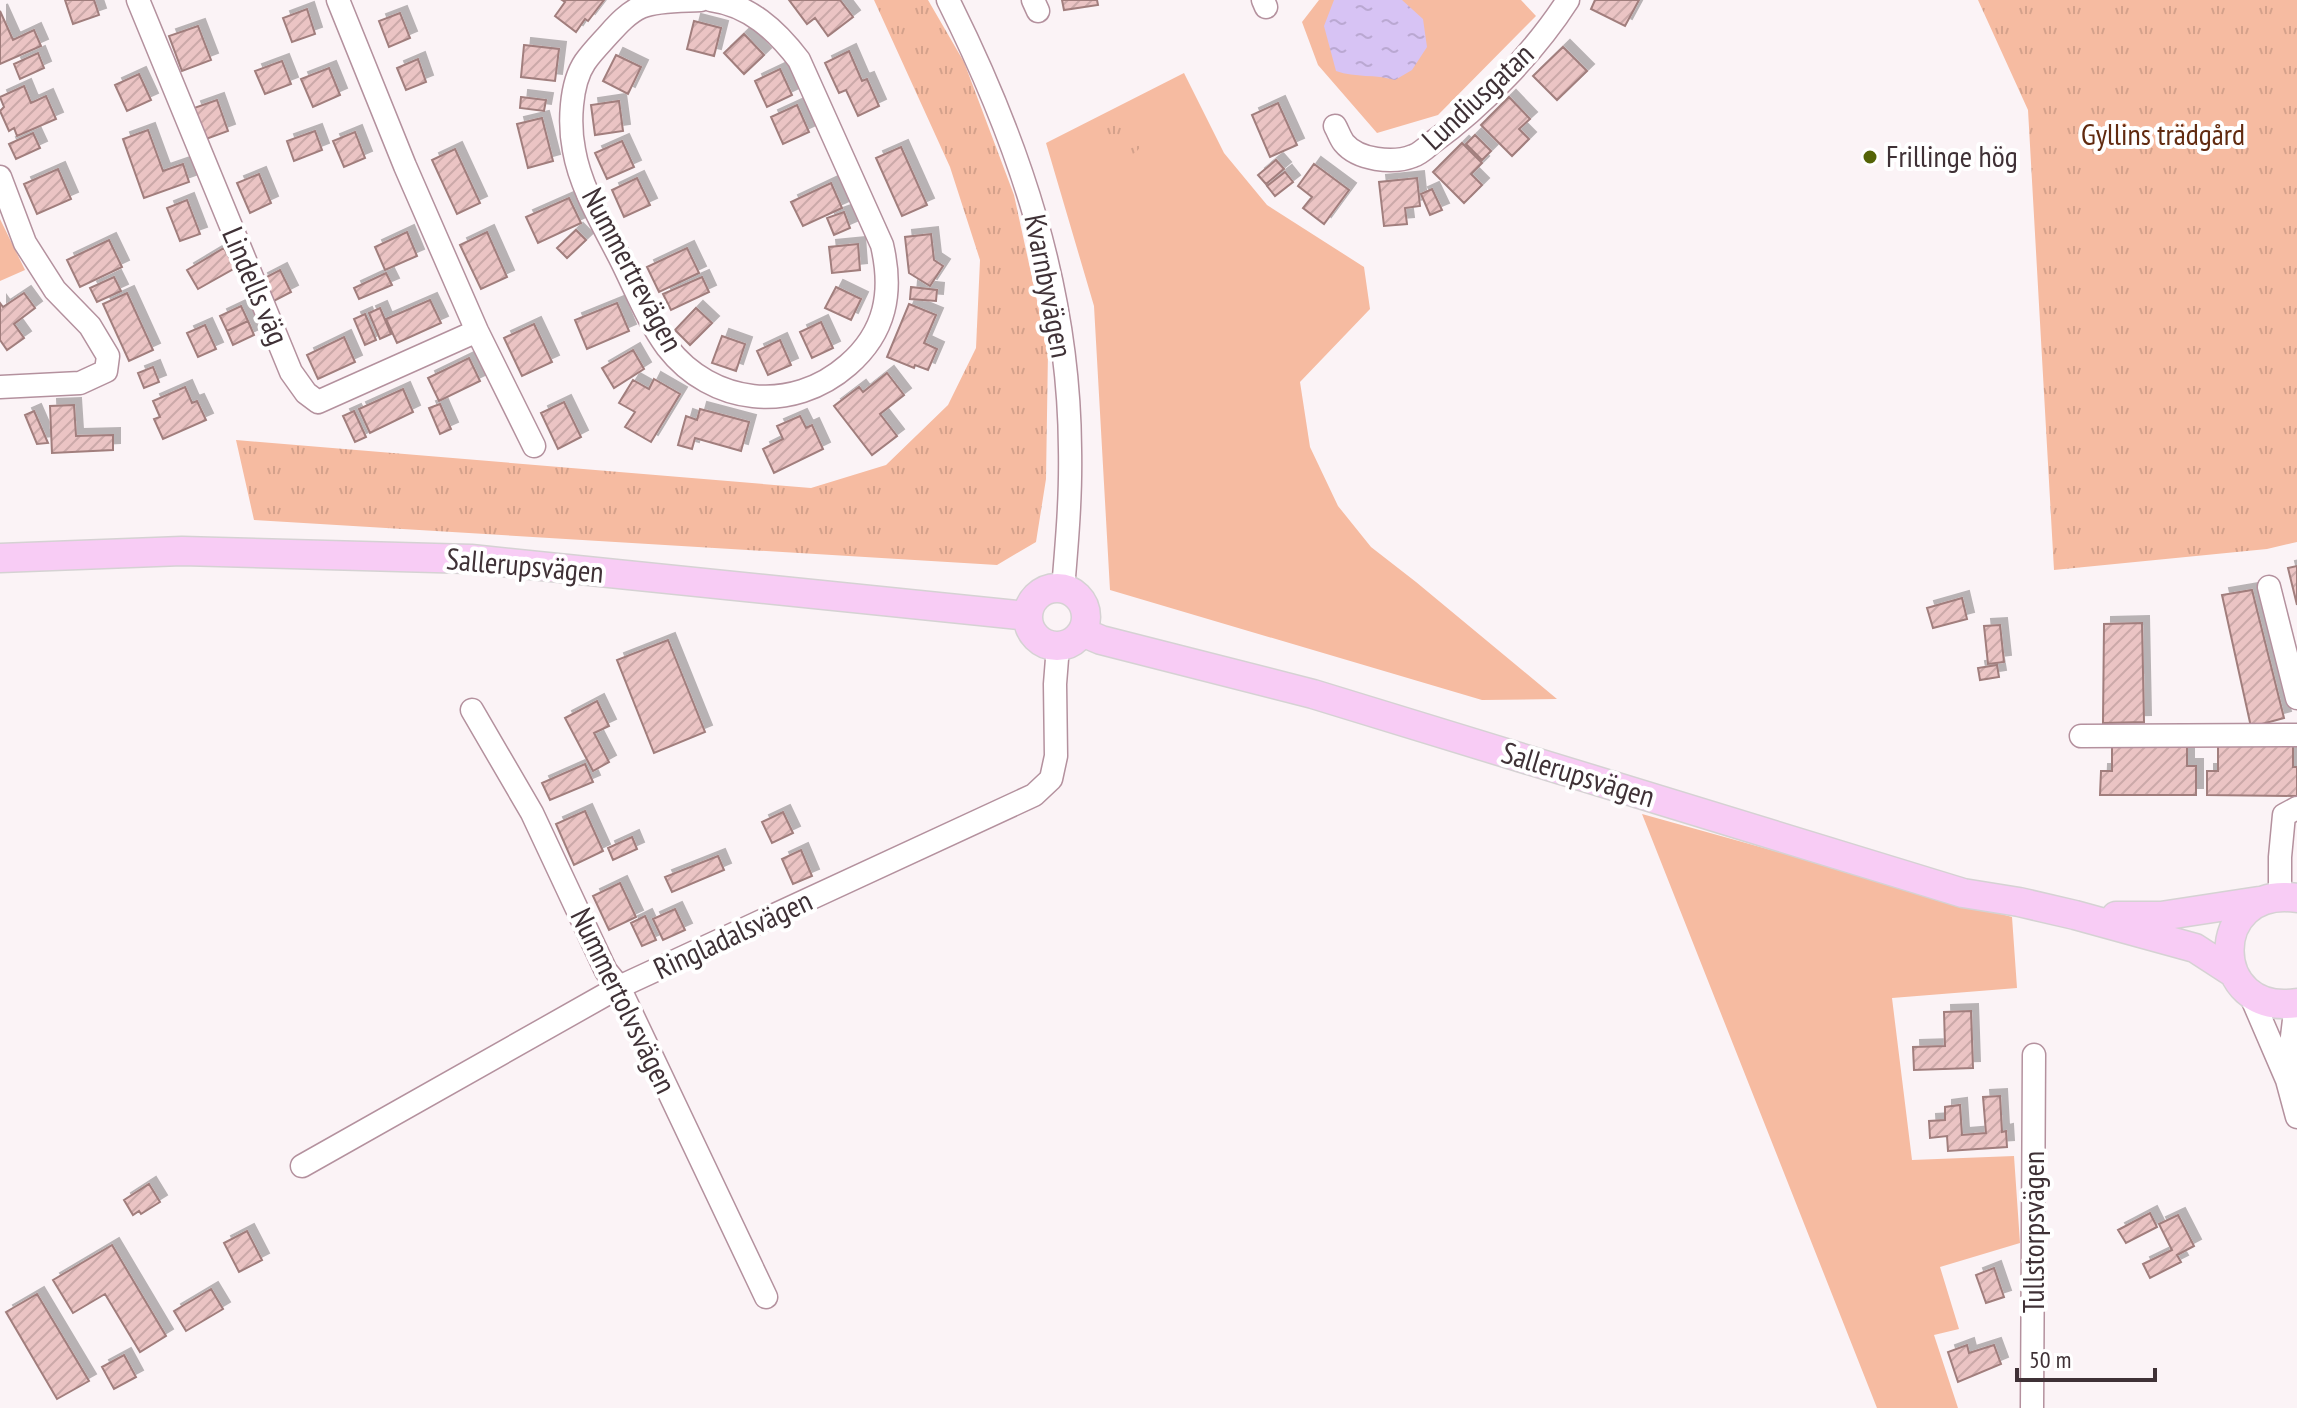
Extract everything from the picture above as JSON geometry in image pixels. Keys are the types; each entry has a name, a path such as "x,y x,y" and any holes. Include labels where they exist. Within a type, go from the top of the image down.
{"main road":[{"name":"Sallerupsvägen","path":"7,559 182,551 471,559 1028,616"},
{"path":"1047,589 1063,589 1082,602 1086,620 1082,632 1072,643 1058,646 1044,644 1030,630 1028,616 1032,601 1047,589"},
{"name":"Sallerupsvägen","path":"1082,632 1101,640 1313,694 1963,893 2075,915 2195,948 2232,972 2250,994"},
{"path":"2232,972 2228,952 2232,931 2242,914 2279,899"},
{"name":"Sallerupsvägen","path":"2075,915 2161,916 2279,899"},
{"path":"2250,994 2264,1002 2280,1005 2297,1003"}],"street":[{"name":"Lindells väg","path":"138,0 291,372 306,393 318,402 477,331"},
{"path":"338,0 405,166 477,331 534,446"},
{"name":"Nummertrevägen","path":"701,0 640,3 583,64 571,122 573,149 579,171 653,322 665,345 683,365 708,383 735,393 764,399 795,394 822,383 846,367 866,348 880,324 889,272 882,245 799,60 784,40 750,12 732,3 711,0"},
{"name":"Kvarnbyvägen","path":"948,0 1013,145 1040,229 1055,294 1071,447 1063,589"},
{"name":"Lundiusgatan","path":"1335,126 1344,144 1361,154 1379,160 1414,156 1451,129 1542,37 1557,5"},
{"path":"0,177 25,243 55,290 90,326 108,356 106,371 80,383 0,387"},
{"path":"2269,587 2297,698"},
{"name":"Ringladalsvägen","path":"302,1166 619,987 1034,795 1051,779 1056,756 1058,646"},
{"name":"Nummertolvsvägen","path":"472,710 532,813 606,971 619,987 766,1297"},
{"path":"2081,736 2297,735"},
{"path":"2279,899 2284,815 2297,808"},
{"path":"2250,994 2287,1080 2297,1117"},
{"path":"2287,1080 2297,1003"},
{"name":"Tullstorpsvägen","path":"2032,1408 2034,1055"}],"green space":[{"path":"874,0 928,0 964,62 1014,195 1048,351 1046,479 1036,542 997,565 254,520 236,440 811,488 886,465 948,405 976,348 980,260 950,167"},
{"path":"1319,0 1521,0 1536,16 1438,115 1377,133 1318,65 1302,22"},
{"name":"Gyllins trädgård","path":"1978,0 2297,0 2297,542 2267,549 2054,570 2028,110"},
{"path":"1184,73 1224,153 1267,205 1364,267 1370,309 1300,382 1310,447 1338,506 1371,547 1557,699 1482,700 1110,590 1094,306 1046,143"},
{"path":"1124,118 1137,124 1143,137 1137,150 1124,156 1111,150 1105,137 1111,124"},
{"path":"0,219 25,270 0,281"},
{"path":"1642,814 2012,917 2017,988 1892,998 1912,1160 2014,1156 2020,1243 1940,1267 1959,1329 1934,1335 1958,1408 1877,1408"}],"water":[{"path":"1334,0 1402,0 1423,19 1427,47 1412,70 1395,80 1336,71 1324,26"}],"building":[{"path":"65,0 94,0 99,15 73,24"},
{"path":"562,0 604,0 576,32 555,16 565,2"},
{"path":"789,0 840,0 853,17 828,36 815,18 807,24"},
{"path":"1062,0 1097,0 1098,5 1064,10"},
{"path":"1595,0 1639,0 1625,26 1591,9"},
{"path":"307,9 315,34 292,42 283,18"},
{"path":"0,11 13,40 34,30 41,46 0,64"},
{"path":"400,13 410,38 389,47 379,21"},
{"path":"694,21 721,28 714,56 687,49"},
{"path":"198,26 211,60 182,71 169,36"},
{"path":"744,34 764,55 744,74 724,53"},
{"path":"524,45 559,49 555,81 521,77"},
{"path":"1563,47 1587,71 1557,100 1533,76"},
{"path":"849,51 862,81 867,79 879,106 858,116 846,90 839,93 825,63"},
{"path":"38,53 44,68 20,79 14,64"},
{"path":"616,55 641,67 628,94 603,81"},
{"path":"418,59 426,82 406,90 397,68"},
{"path":"282,61 291,84 265,94 255,71"},
{"path":"329,68 340,95 313,107 301,79"},
{"path":"780,69 792,95 767,107 755,81"},
{"path":"139,74 151,100 127,111 115,85"},
{"path":"24,86 31,103 46,96 56,119 17,136 14,128 9,131 0,111 4,107 0,97"},
{"path":"521,97 546,100 544,111 520,108"},
{"path":"1509,97 1530,119 1519,129 1529,139 1512,156 1481,125"},
{"path":"217,100 228,131 206,139 194,108"},
{"path":"619,101 623,131 595,135 591,105"},
{"path":"1278,103 1297,145 1270,157 1252,115"},
{"path":"797,105 809,132 783,144 771,117"},
{"path":"542,118 553,161 528,168 517,124"},
{"path":"148,130 163,171 183,164 189,182 144,198 123,139"},
{"path":"315,131 322,150 294,161 287,141"},
{"path":"355,132 365,158 344,167 333,141"},
{"path":"33,133 40,148 16,159 9,144"},
{"path":"1475,135 1491,151 1482,160 1466,144"},
{"path":"622,141 634,167 607,179 595,153"},
{"path":"1462,143 1482,163 1471,174 1482,185 1464,203 1433,172"},
{"path":"901,147 927,205 902,216 876,158"},
{"path":"455,149 480,203 457,214 432,160"},
{"path":"1276,160 1284,169 1266,184 1258,175"},
{"path":"1314,164 1349,190 1324,224 1303,208 1312,197 1298,186"},
{"path":"58,169 71,199 37,214 24,184"},
{"path":"1285,172 1293,182 1275,196 1267,186"},
{"path":"259,174 271,203 250,213 237,183"},
{"path":"637,178 650,205 624,217 612,190"},
{"path":"1417,178 1420,206 1405,208 1407,224 1384,226 1379,182"},
{"path":"831,183 842,208 803,226 791,202"},
{"path":"1432,189 1442,210 1430,215 1421,194"},
{"path":"569,198 581,223 538,243 526,217"},
{"path":"187,200 200,234 180,241 167,208"},
{"path":"844,212 850,228 834,235 827,218"},
{"path":"576,230 586,240 567,258 557,248"},
{"path":"407,232 417,256 385,270 375,247"},
{"path":"487,232 507,277 481,289 460,245"},
{"path":"931,234 934,260 943,266 930,286 909,273 905,237"},
{"path":"109,240 122,267 80,287 67,260"},
{"path":"858,244 860,270 832,273 829,247"},
{"path":"224,248 235,268 198,289 187,270"},
{"path":"687,248 699,273 659,292 647,267"},
{"path":"280,270 291,292 272,302 261,280"},
{"path":"386,273 392,285 359,299 354,288"},
{"path":"114,277 121,291 97,302 90,288"},
{"path":"702,277 709,292 671,310 663,294"},
{"path":"836,287 861,299 851,320 825,308"},
{"path":"911,287 937,290 936,301 910,299"},
{"path":"24,293 35,308 14,324 24,338 7,350 0,340 0,303 3,307"},
{"path":"127,293 153,350 129,361 103,304"},
{"path":"430,300 441,323 397,343 386,319"},
{"path":"617,303 629,331 587,349 575,320"},
{"path":"909,304 936,315 924,343 937,349 928,370 887,357"},
{"path":"241,306 248,321 227,331 220,316"},
{"path":"380,308 391,334 380,339 369,313"},
{"path":"696,308 712,323 690,345 675,330"},
{"path":"365,314 376,340 365,345 354,319"},
{"path":"248,321 254,335 233,345 227,331"},
{"path":"821,322 833,348 812,358 800,332"},
{"path":"534,324 552,362 522,376 504,338"},
{"path":"205,325 216,349 198,357 187,333"},
{"path":"722,336 745,344 736,371 712,363"},
{"path":"344,337 355,362 318,379 307,355"},
{"path":"780,340 791,365 768,375 757,351"},
{"path":"633,350 644,369 614,388 602,368"},
{"path":"469,358 480,381 439,401 428,378"},
{"path":"153,367 159,382 144,388 138,373"},
{"path":"887,373 904,395 880,414 897,436 872,455 834,406 859,387 863,392"},
{"path":"654,379 680,394 651,442 625,427 635,412 619,403 633,380 649,389"},
{"path":"185,387 192,403 197,401 206,420 163,439 154,419 160,417 153,401"},
{"path":"403,389 413,412 370,433 359,409"},
{"path":"564,402 581,437 558,449 541,413"},
{"path":"440,404 451,429 440,434 429,408"},
{"path":"74,405 76,436 113,435 113,450 52,453 50,406"},
{"path":"700,409 749,422 741,451 695,438 692,449 678,445 686,416 697,420"},
{"path":"34,411 48,443 37,444 25,415"},
{"path":"354,411 366,437 355,442 343,416"},
{"path":"800,416 806,428 812,425 823,449 774,473 763,449 783,439 777,426"},
{"path":"2297,566 2297,605 2288,568"},
{"path":"2252,590 2284,718 2251,727 2222,595"},
{"path":"1962,598 1967,619 1933,628 1927,608"},
{"path":"2142,623 2144,722 2103,723 2104,624"},
{"path":"2000,625 2004,662 1988,664 1984,626"},
{"path":"668,640 705,732 654,753 617,660"},
{"path":"1997,665 1999,677 1980,680 1978,668"},
{"path":"597,701 609,726 594,733 609,762 593,771 565,718"},
{"path":"2112,743 2187,743 2187,766 2196,766 2196,795 2100,795 2101,771 2112,771"},
{"path":"2218,744 2293,744 2297,796 2207,795 2207,771 2218,771"},
{"path":"585,764 593,782 550,800 542,783"},
{"path":"585,811 603,851 574,865 556,824"},
{"path":"783,812 793,833 772,843 762,822"},
{"path":"632,837 637,849 613,860 608,848"},
{"path":"801,850 812,876 793,884 782,859"},
{"path":"718,856 724,870 672,892 665,877"},
{"path":"620,883 636,917 609,930 593,896"},
{"path":"675,909 685,930 663,940 653,919"},
{"path":"645,916 656,940 642,946 631,923"},
{"path":"1971,1011 1973,1068 1914,1070 1913,1047 1945,1046 1944,1012"},
{"path":"2000,1096 2002,1132 2006,1131 2007,1147 1948,1151 1947,1136 1930,1138 1929,1121 1945,1120 1945,1107 1960,1105 1962,1135 1986,1133 1983,1097"},
{"path":"149,1184 160,1202 141,1214 139,1211 133,1215 124,1200"},
{"path":"2150,1213 2157,1227 2126,1243 2118,1230"},
{"path":"2178,1215 2194,1246 2177,1255 2181,1262 2150,1278 2143,1264 2172,1250 2159,1224"},
{"path":"247,1231 262,1260 239,1272 224,1243"},
{"path":"112,1245 166,1336 140,1352 105,1294 73,1313 53,1280"},
{"path":"1994,1268 2004,1297 1986,1303 1976,1275"},
{"path":"211,1289 223,1309 186,1331 174,1311"},
{"path":"37,1294 89,1381 57,1399 6,1312"},
{"path":"1967,1345 1969,1353 1994,1345 2001,1364 1958,1382 1948,1352"},
{"path":"124,1355 136,1377 114,1389 102,1367"}],"place":[{"name":"Frillinge hög","path":"1870,157"}]}
